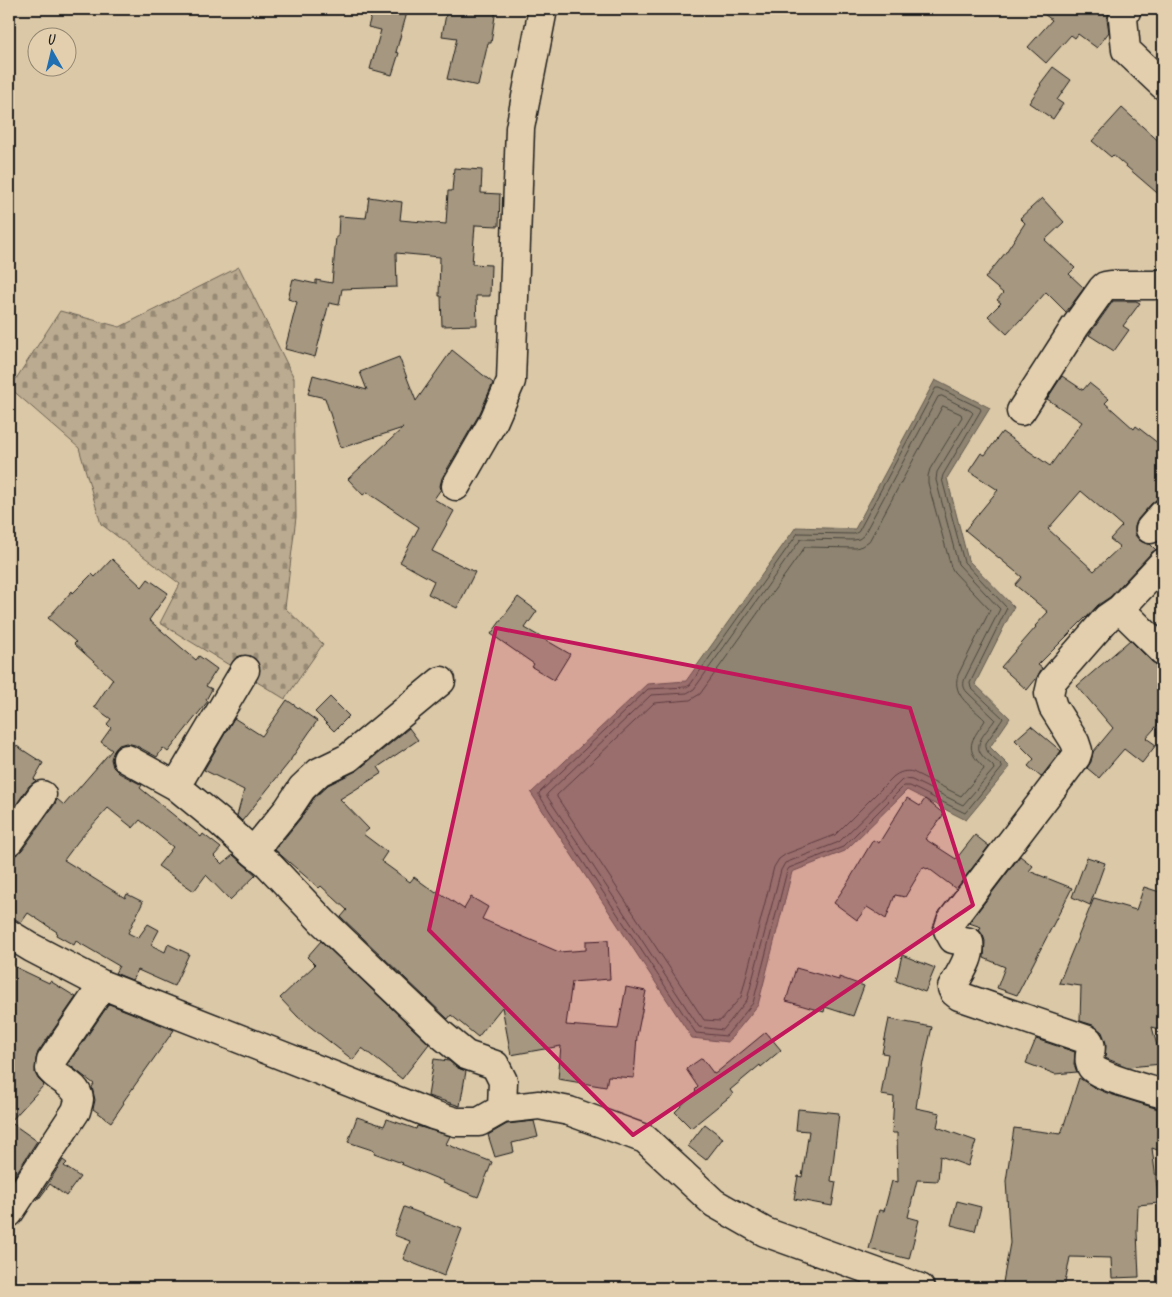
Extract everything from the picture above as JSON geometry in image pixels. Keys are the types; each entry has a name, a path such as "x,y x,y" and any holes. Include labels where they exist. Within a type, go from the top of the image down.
{"street":[{"path":"456,486 494,420 511,381 520,128 543,9"},
{"path":"1127,9 1123,18 1126,50 1163,85"},
{"path":"1021,411 1074,327 1105,286 1163,284"},
{"path":"1163,563 1120,609 1107,618 1052,681 1049,694 1053,707 1075,742 1078,750 1076,757 951,921 948,930 953,939 969,942 970,954 952,988 959,996 1088,1040 1092,1048 1089,1060 1090,1066 1094,1071 1163,1094"},
{"path":"1120,609 1163,651"},
{"path":"176,786 245,670"},
{"path":"253,852 288,809 302,788 319,772 348,758 440,681"},
{"path":"127,759 176,786 220,822 267,862 323,922 442,1035 466,1055 495,1065 503,1081 502,1110"},
{"path":"9,841 42,795"},
{"path":"9,934 103,985 448,1120 479,1122 502,1110 539,1105 570,1111 645,1139 714,1203 765,1232 920,1288"},
{"path":"9,1213 76,1111 79,1099 75,1089 50,1069 52,1061 103,985"}],"highlighted area":[{"path":"496,628 910,708 973,905 633,1135 429,930"}],"green space":[{"path":"239,267 294,378 296,517 285,608 323,644 285,699 160,623 180,584 101,524 79,448 10,388 60,311 120,327"}],"water":[{"path":"935,380 990,408 947,478 968,560 1014,607 975,684 1010,718 990,747 1010,767 966,820 907,790 845,851 792,872 758,1005 728,1042 692,1038 531,793 647,684 686,681 796,527 855,529"}],"building":[{"path":"373,9 408,9 396,52 399,53 392,75 370,69 381,30 368,27"},
{"path":"447,9 496,9 491,43 488,43 478,86 447,79 457,38 442,36"},
{"path":"1037,9 1110,9 1107,19 1109,32 1097,48 1078,34 1075,38 1071,35 1046,63 1028,47 1052,20"},
{"path":"1053,67 1071,80 1057,100 1063,104 1053,119 1029,103"},
{"path":"1122,108 1163,145 1163,198 1113,155 1111,157 1092,141"},
{"path":"454,168 482,170 481,193 500,194 499,226 475,225 472,264 491,265 490,296 476,296 477,325 442,326 441,296 439,296 440,257 396,253 397,287 342,289 339,305 329,303 315,357 285,349 297,302 288,299 293,279 316,284 316,280 332,283 339,216 366,218 369,197 402,202 400,220 446,224 448,191 452,191"},
{"path":"1042,198 1064,222 1045,240 1075,268 1069,274 1084,288 1066,312 1046,292 1007,334 988,316 1001,303 997,300 1003,293 985,278 1006,252 1025,223 1020,218"},
{"path":"1113,301 1136,301 1140,303 1123,326 1129,330 1114,351 1089,335"},
{"path":"452,350 493,383 480,413 442,478 441,489 434,499 454,511 432,551 475,572 457,608 428,594 434,581 400,562 419,527 367,492 363,495 348,479 403,428 341,448 325,398 308,394 313,375 367,390 360,372 399,357 416,401"},
{"path":"1062,376 1083,390 1089,383 1109,399 1105,403 1134,429 1136,426 1163,447 1163,499 1157,499 1151,504 1138,519 1135,527 1135,535 1139,540 1150,544 1156,550 1110,597 1098,605 1038,665 1042,668 1027,690 1001,667 1048,612 1015,585 1022,577 965,530 998,490 969,471 981,453 985,455 1002,432 1050,466 1082,422 1047,399","holes":["1081,491 1122,526 1110,539 1120,547 1094,571 1048,529"]},
{"path":"112,559 142,587 148,579 168,593 149,620 196,660 199,656 217,669 206,686 212,689 206,700 208,701 168,752 163,748 157,757 135,745 126,743 119,745 114,751 111,759 113,767 119,773 142,785 140,788 201,837 203,834 221,848 214,856 222,864 233,855 256,875 230,900 206,875 194,891 158,866 173,847 140,820 133,828 108,808 64,860 125,898 127,894 143,902 128,933 138,938 148,924 159,930 151,945 165,952 168,944 189,954 174,986 138,970 132,980 115,973 119,966 76,941 74,945 56,935 57,932 28,913 21,923 9,918 9,856 16,855 22,850 57,799 64,805 112,750 101,742 111,728 107,724 111,719 94,707 113,679 74,644 76,642 48,618 72,591 73,593 92,574 95,577"},
{"path":"518,597 537,611 525,628 570,654 554,680 532,667 534,664 491,634"},
{"path":"1130,640 1152,662 1163,666 1163,719 1146,738 1156,745 1142,763 1124,749 1099,778 1087,768 1091,762 1093,752 1113,728 1077,686"},
{"path":"330,697 349,716 334,731 315,712"},
{"path":"287,700 317,721 291,760 242,821 237,816 244,790 204,770 234,718 262,736"},
{"path":"1031,726 1061,751 1041,777 1028,766 1034,759 1015,740"},
{"path":"409,728 418,740 378,767 382,773 340,799 369,829 363,834 387,852 381,861 410,882 414,877 436,893 437,891 464,909 471,897 488,907 482,919 559,952 586,950 586,941 608,940 610,979 572,982 566,1025 618,1029 626,987 646,991 637,1036 634,1078 608,1076 606,1087 558,1079 561,1046 511,1055 502,1007 478,1037 451,1015 448,1019 341,917 347,910 321,886 319,888 275,850 314,798 328,785 358,770"},
{"path":"9,741 43,763 34,779 36,781 29,786 9,815"},
{"path":"907,798 920,806 925,799 944,814 925,839 956,859 975,835 989,846 956,889 928,868 923,867 905,897 895,895 886,919 867,907 857,920 834,903 873,840 879,843"},
{"path":"1020,856 1033,866 1029,871 1072,888 1017,995 997,988 1005,967 984,958 985,941 979,930 981,927 969,923"},
{"path":"1087,857 1105,863 1090,905 1072,897"},
{"path":"1144,887 1163,893 1163,1030 1152,1027 1162,1064 1128,1067 1105,1058 1106,1043 1102,1032 1093,1025 1080,1021 1081,986 1059,983 1094,898 1136,910"},
{"path":"321,941 429,1044 402,1079 362,1048 353,1060 298,1017 280,998 315,965 307,957"},
{"path":"902,955 935,968 925,992 896,981"},
{"path":"9,964 49,983 50,981 76,997 38,1052 35,1073 44,1085 10,1122 37,1141 12,1180 9,1178"},
{"path":"796,968 839,980 839,977 864,986 853,1016 825,1007 824,1012 786,1001"},
{"path":"109,1004 174,1030 111,1122 93,1109 95,1100 92,1087 94,1084 68,1064"},
{"path":"889,1019 932,1027 923,1061 916,1108 940,1113 937,1127 976,1141 968,1166 940,1156 938,1181 917,1180 908,1217 919,1220 909,1259 869,1249 879,1210 884,1211 892,1181 898,1182 897,1133 892,1133 894,1097 881,1095 888,1054 882,1053"},
{"path":"766,1032 781,1050 730,1090 733,1094 691,1128 675,1112 698,1087 686,1069 702,1058 714,1074"},
{"path":"1036,1039 1075,1052 1074,1064 1077,1072 1055,1074 1026,1063"},
{"path":"434,1059 449,1061 456,1067 466,1071 460,1106 428,1096"},
{"path":"1079,1078 1107,1093 1163,1109 1163,1152 1152,1148 1159,1203 1138,1205 1139,1277 1112,1278 1111,1258 1070,1257 1064,1288 1002,1288 1010,1243 1006,1181 1014,1128 1061,1134"},
{"path":"798,1109 839,1113 831,1181 836,1182 832,1206 794,1199 798,1176 802,1177 809,1131 796,1130"},
{"path":"357,1117 384,1126 387,1119 416,1129 417,1126 450,1136 446,1144 492,1162 478,1197 443,1183 443,1181 402,1163 374,1153 375,1151 348,1142"},
{"path":"534,1121 538,1137 512,1143 514,1152 495,1157 488,1135 507,1124"},
{"path":"705,1124 723,1138 706,1160 688,1146"},
{"path":"63,1160 67,1163 64,1166 80,1177 66,1196 50,1184 37,1200"},
{"path":"957,1201 981,1207 975,1231 951,1225"},
{"path":"404,1207 462,1229 444,1276 403,1259 410,1241 394,1235"}]}
